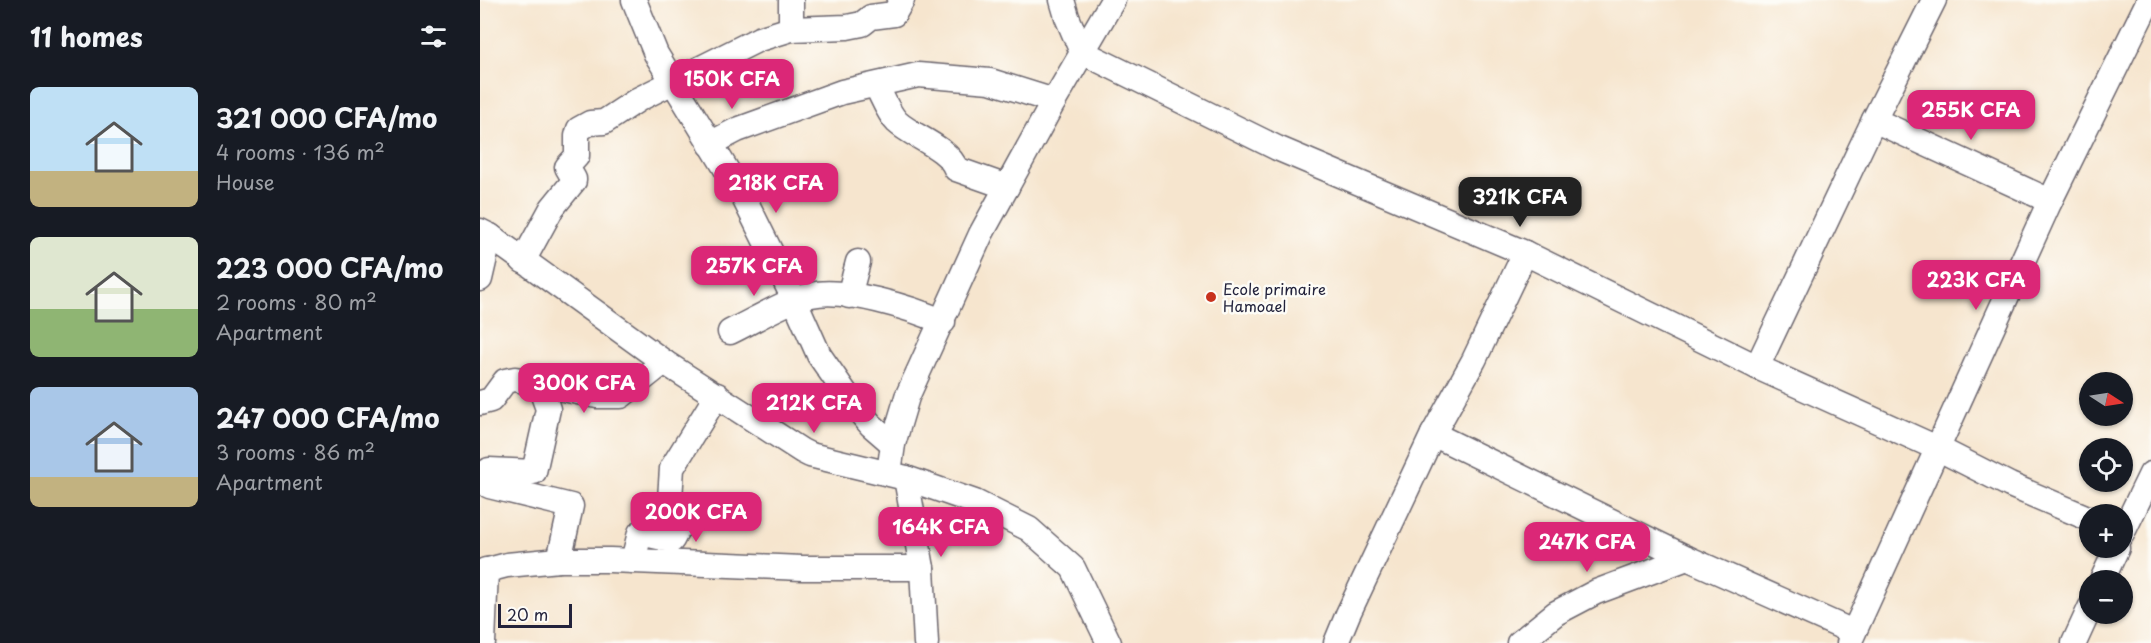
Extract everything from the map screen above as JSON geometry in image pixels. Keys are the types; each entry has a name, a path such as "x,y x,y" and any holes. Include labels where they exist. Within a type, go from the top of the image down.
{"street":[{"path":"634,0 656,54 745,200 819,355 853,404 871,425 893,444"},
{"path":"791,0 791,29"},
{"path":"523,261 552,208 574,181 567,167 578,156 579,129 590,123 604,122 639,99 759,39 791,29 847,27 862,24 871,17 894,14 902,0"},
{"path":"1062,0 1082,52 1277,148 1525,253 1757,367 2079,514"},
{"path":"927,643 922,567 898,476 893,444 907,397 981,234 1054,100 1113,0"},
{"path":"1757,367 1874,120 1934,0"},
{"path":"1433,435 1851,638 2050,201 2149,0"},
{"path":"710,144 737,130 842,92 918,75 990,81 1054,100"},
{"path":"876,85 896,121 927,140 954,163 956,169 1007,186"},
{"path":"1874,120 2050,201"},
{"path":"480,279 485,234 664,362 810,455 898,476 975,502 1029,529 1073,568 1109,643"},
{"path":"1336,643 1433,435 1474,360 1525,253"},
{"path":"849,296 858,262"},
{"path":"730,332 795,301 820,293 906,307 943,322"},
{"path":"480,403 491,400 505,381 515,379 597,396 621,396 664,362"},
{"path":"538,384 548,409 534,472 489,470 489,486 571,506 559,560"},
{"path":"633,561 640,533 672,540 683,519 670,499 672,468 717,395"},
{"path":"2133,512 2151,474"},
{"path":"1519,643 1556,613 1596,592 1687,558"},
{"path":"483,643 483,571 507,565 559,560 825,568 922,567"},
{"path":"2074,643 2083,624"}],"place":[{"name":"Ecole primaire Hamoael","path":"1211,297"}]}
